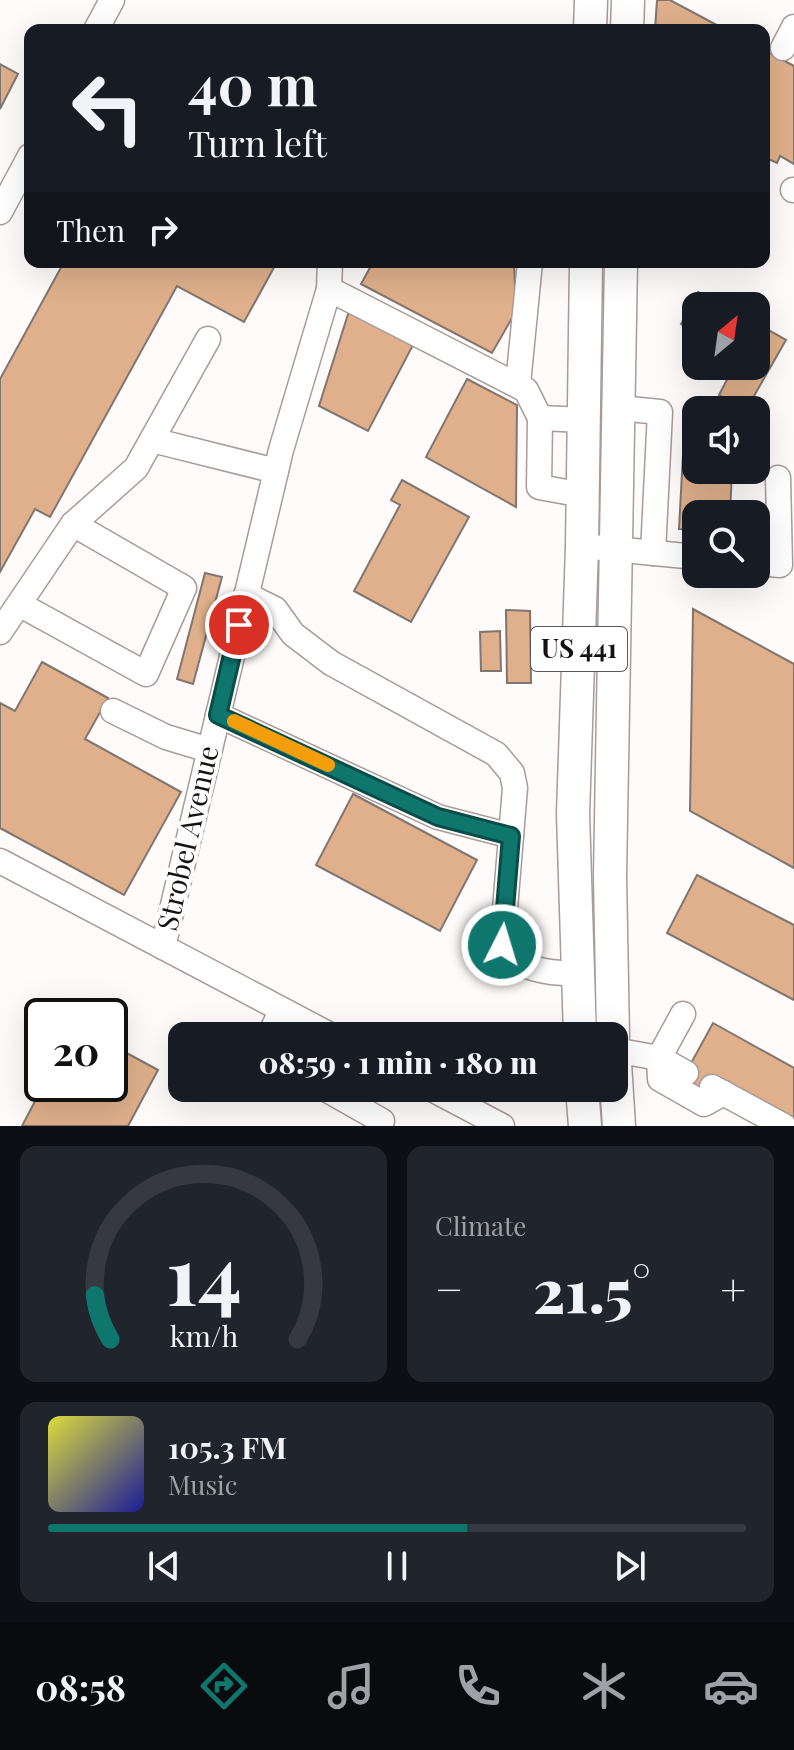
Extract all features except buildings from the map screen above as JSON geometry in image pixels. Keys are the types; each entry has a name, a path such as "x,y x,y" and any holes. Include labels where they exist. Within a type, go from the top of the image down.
{"main road":[{"path":"590,24 591,0"},
{"path":"627,24 628,0"},
{"name":"US 441","path":"580,1022 573,814 582,546 586,268"},
{"name":"US 441","path":"613,1022 610,876 621,268"},
{"path":"583,1102 585,1126"},
{"path":"617,1102 619,1126"}],"street":[{"path":"99,24 112,0"},
{"path":"0,212 24,167"},
{"name":"Strobel Avenue","path":"163,947 278,460 329,289 330,268"},
{"path":"518,384 529,268"},
{"path":"329,289 518,384 530,395 540,418 539,487 583,495"},
{"path":"0,632 73,524 136,468 208,339"},
{"path":"619,408 660,412 653,553"},
{"path":"540,418 584,420"},
{"path":"152,440 278,460"},
{"path":"770,564 780,565 778,478"},
{"path":"19,604 146,674 184,588 73,524"},
{"path":"582,546 682,556"},
{"path":"246,595 275,609 293,634 331,663 496,754 512,773 515,788 502,945 508,956 523,964 555,973 578,973"},
{"path":"113,711 166,737 209,750"},
{"path":"218,715 438,817 511,836"},
{"path":"0,861 305,1022"},
{"path":"276,1022 282,1010"},
{"path":"683,1014 659,1058 660,1079 704,1104 718,1090 784,1126"},
{"path":"628,1051 659,1058 686,1073"},
{"path":"349,1102 382,1121"},
{"path":"457,1102 502,1126"}],"slow traffic":[{"path":"234,721 328,765"}],"route":[{"path":"239,625 218,715 438,817 511,836 502,945"}]}
